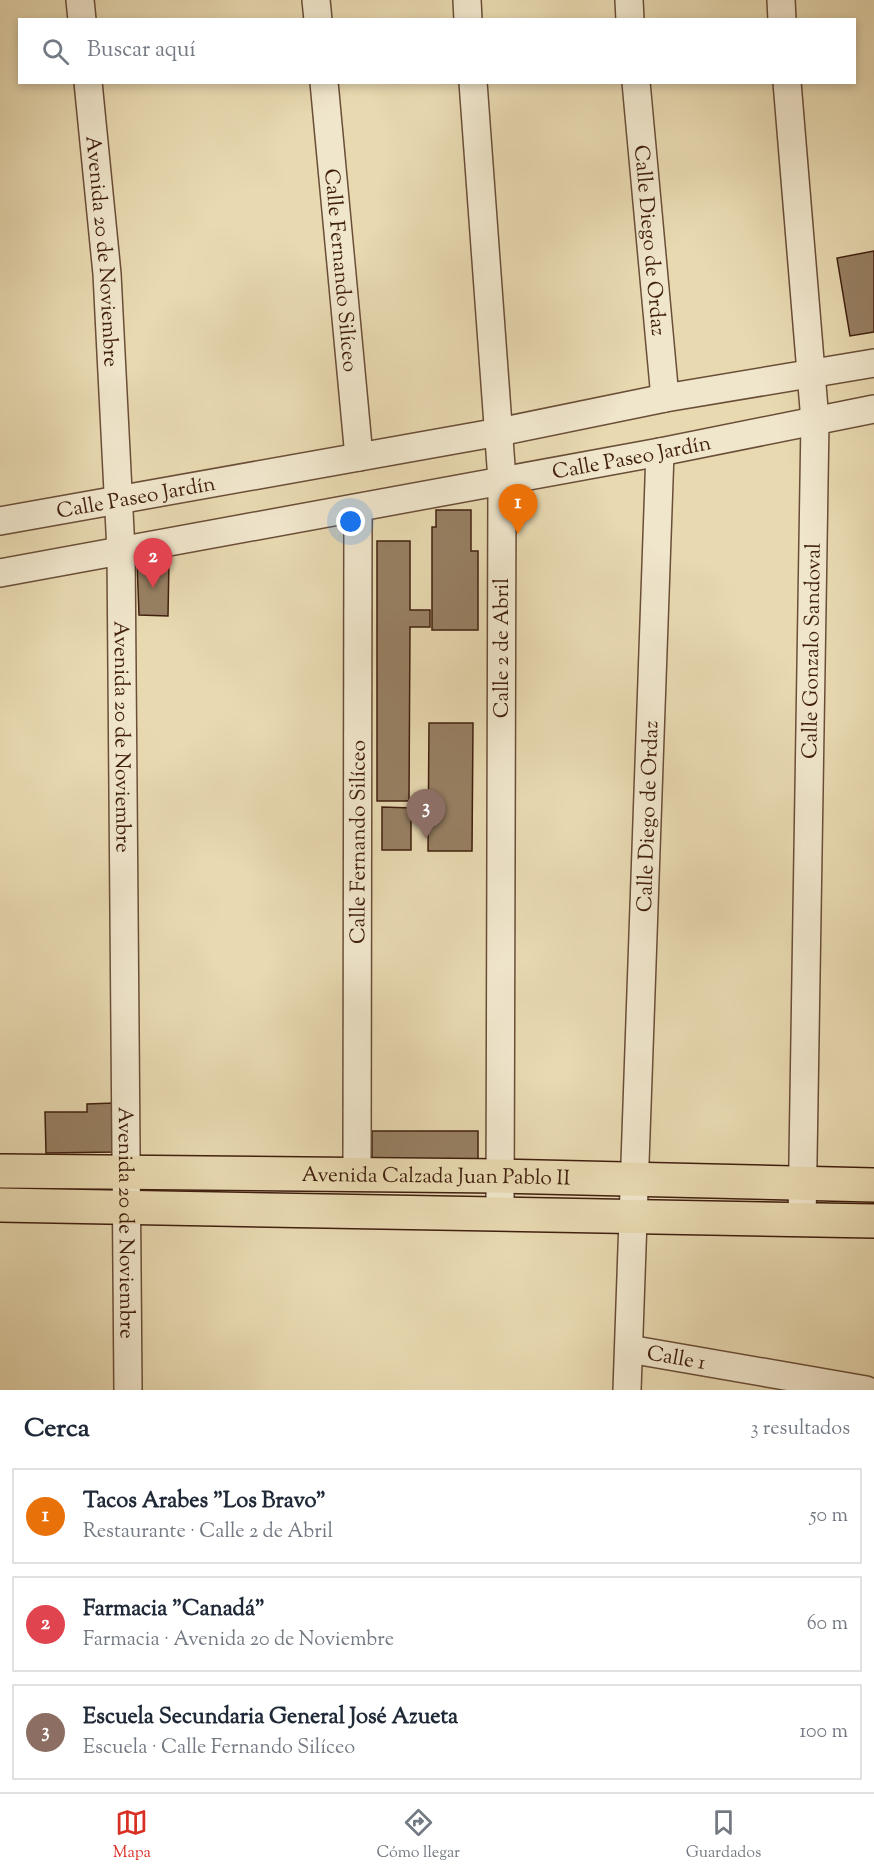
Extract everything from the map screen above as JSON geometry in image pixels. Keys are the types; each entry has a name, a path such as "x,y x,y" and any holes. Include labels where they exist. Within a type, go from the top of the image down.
{"main road":[{"name":"Avenida Calzada Juan Pablo II","path":"0,1171 500,1176 874,1185"},
{"name":"Avenida Calzada Juan Pablo II","path":"0,1205 874,1221"}],"street":[{"path":"80,0 82,18"},
{"path":"316,0 318,18"},
{"path":"467,0 468,18"},
{"path":"629,0 630,18"},
{"path":"781,0 782,18"},
{"name":"Avenida 20 de Noviembre","path":"88,84 107,274 121,551 128,1171 128,1390"},
{"name":"Calle Fernando Silíceo","path":"324,84 359,457"},
{"name":"Calle 2 de Abril","path":"473,84 502,480 500,1214"},
{"name":"Calle Diego de Ordaz","path":"636,84 664,398"},
{"name":"Calle Gonzalo Sandoval","path":"787,84 815,421 802,1221"},
{"name":"Calle Paseo Jardín","path":"0,521 499,432 664,398 874,363"},
{"name":"Calle Paseo Jardín","path":"0,573 660,452 874,409"},
{"name":"Calle Diego de Ordaz","path":"627,1390 660,452"},
{"name":"Calle Fernando Silíceo","path":"357,1175 358,508"},
{"name":"Calle 1","path":"629,1349 866,1390"}],"building":[{"path":"874,251 874,332 850,336 837,258"},
{"path":"436,510 471,510 471,551 478,551 478,630 432,630 432,527 436,527"},
{"path":"377,541 410,541 410,610 430,610 430,627 410,627 409,801 377,801"},
{"path":"169,559 168,616 139,615 137,561"},
{"path":"429,723 473,723 472,851 428,851"},
{"path":"382,807 411,808 411,850 382,850"},
{"path":"114,1103 115,1152 46,1153 45,1112 87,1112 87,1104"},
{"path":"372,1131 478,1131 478,1159 372,1159"}],"place":[{"name":"Tacos Arabes \"Los Bravo\"","path":"518,534"},
{"name":"Farmacia \"Canadá\"","path":"153,588"},
{"name":"Escuela Secundaria General José Azueta","path":"426,839"}]}
